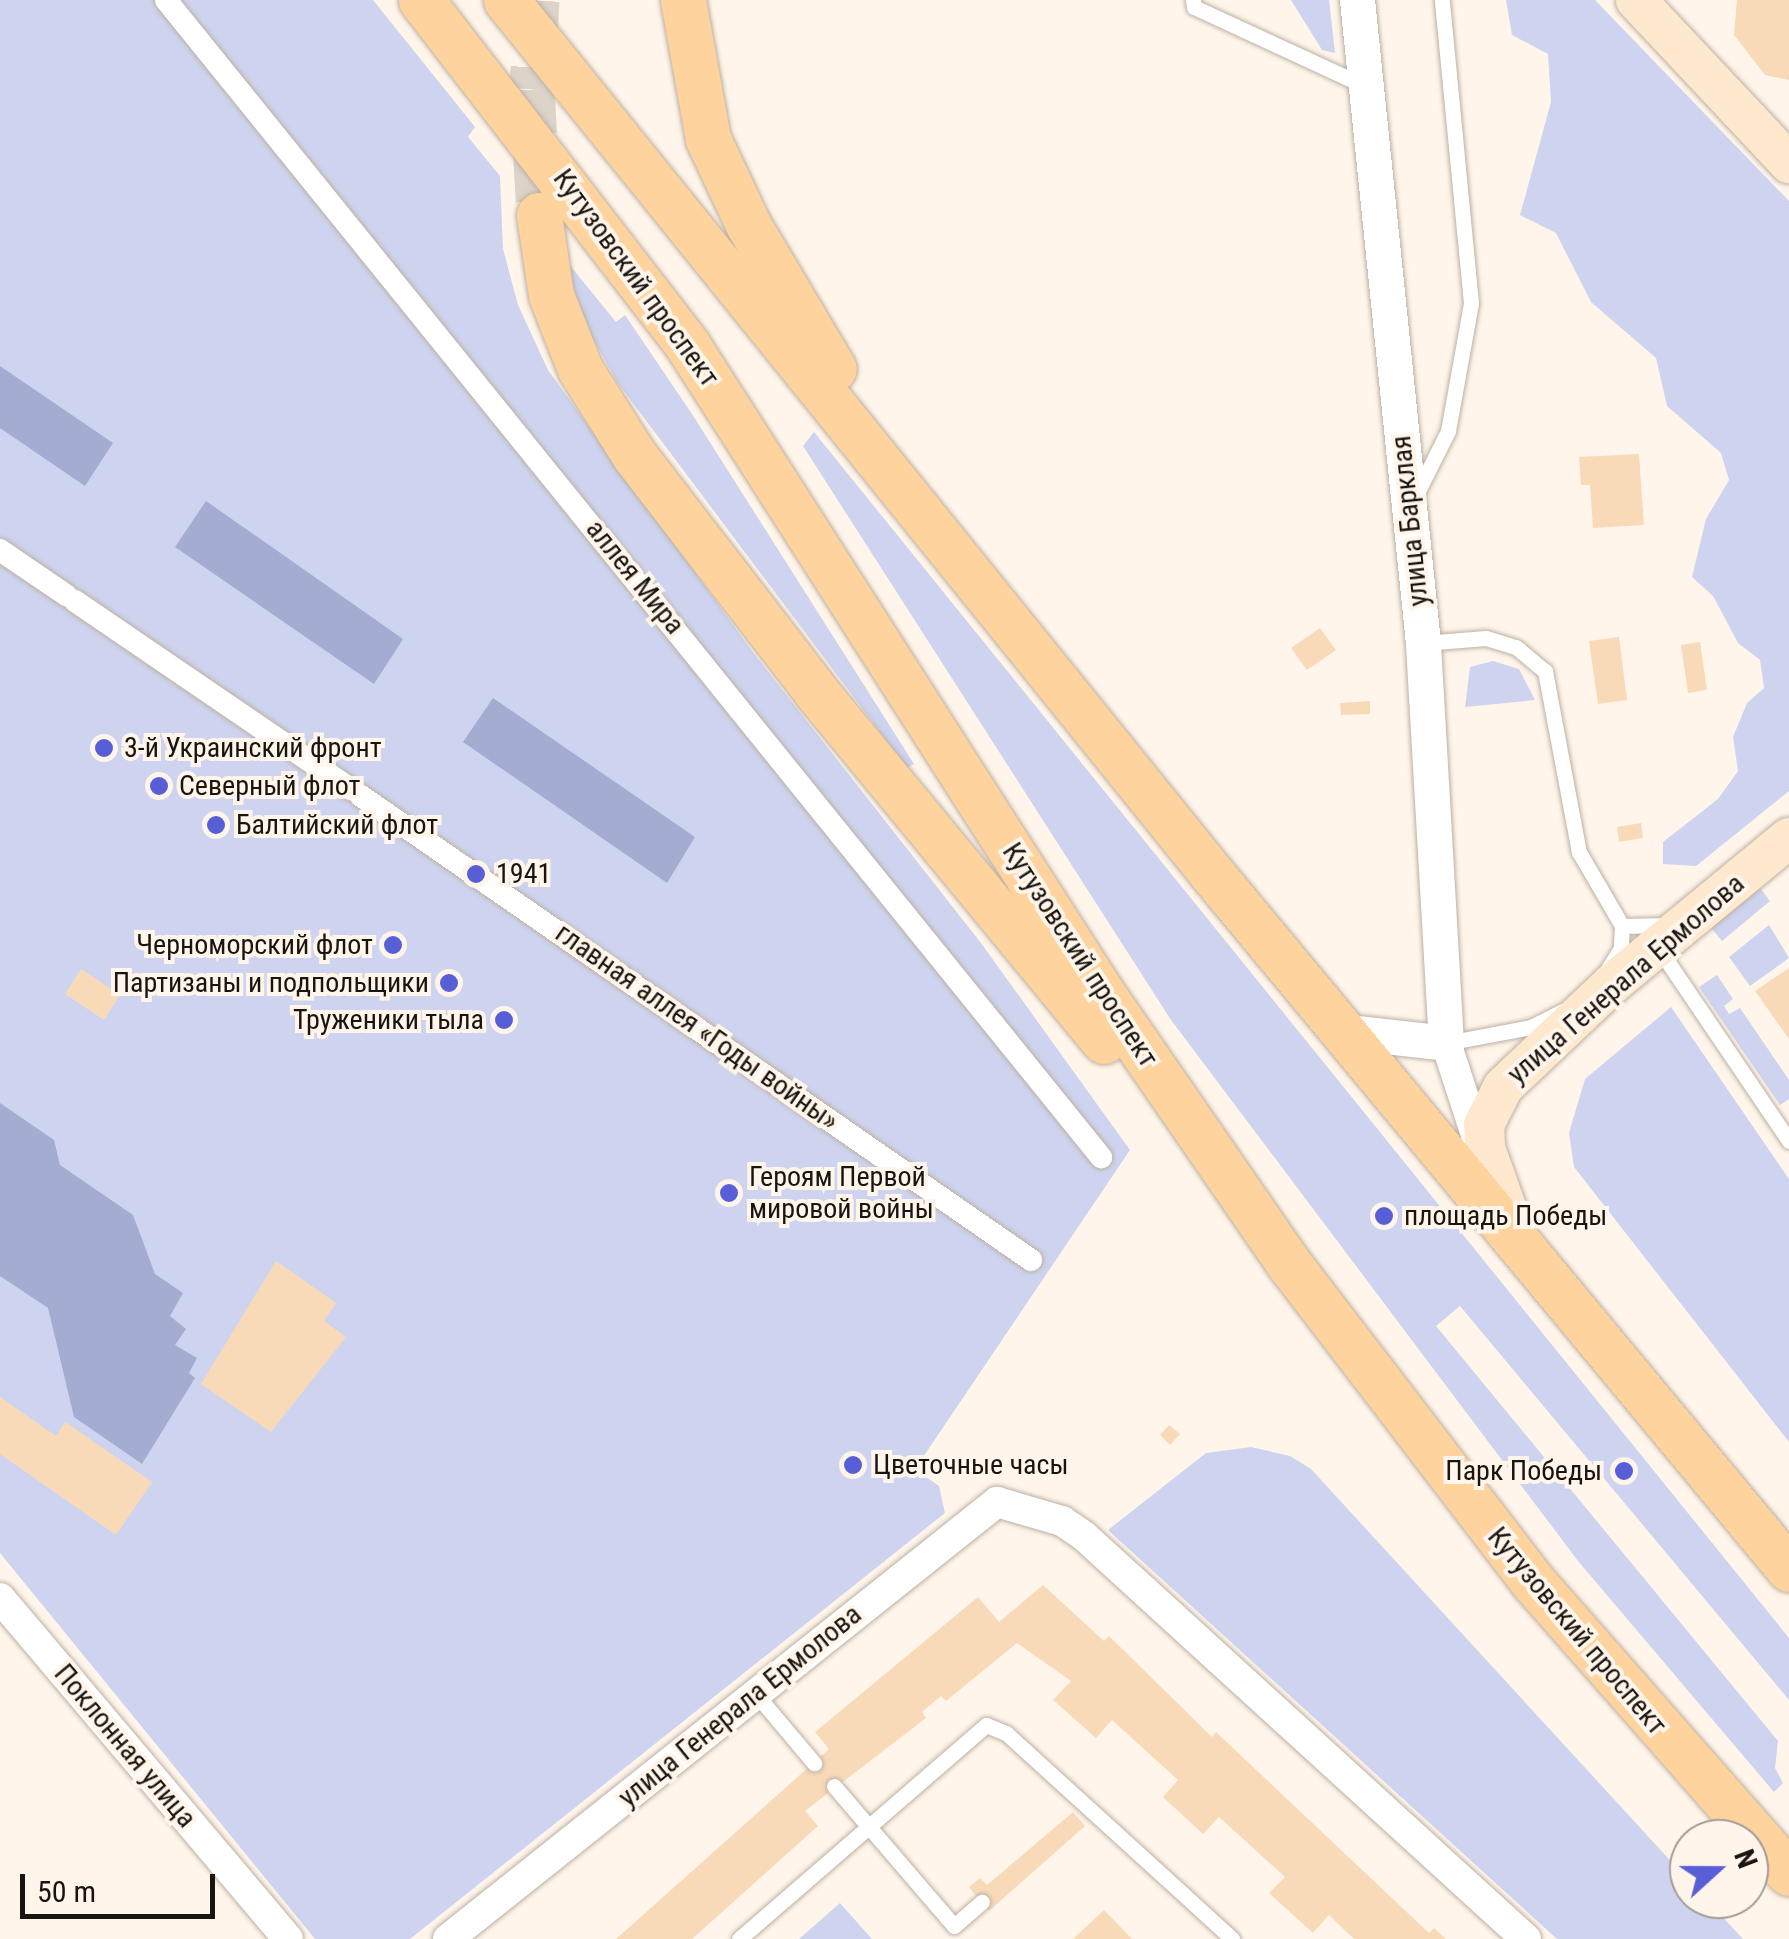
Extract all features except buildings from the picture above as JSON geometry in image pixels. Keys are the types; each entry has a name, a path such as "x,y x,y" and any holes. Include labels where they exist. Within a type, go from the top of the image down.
{"main road":[{"name":"Кутузовский проспект","path":"420,0 688,346 1102,992 1289,1264 1534,1582 1789,1873"},
{"path":"506,0 1341,1031 1525,1246 1789,1569"},
{"path":"683,0 708,139 749,226 958,559"},
{"path":"1636,0 1789,164"},
{"path":"539,215 558,314 580,369 634,455 816,694 1289,1264"},
{"name":"улица Генерала Ермолова","path":"1525,1246 1488,1170 1484,1126 1502,1087 1656,946 1789,838"}],"street":[{"name":"аллея Мира","path":"166,0 1101,1157"},
{"name":"улица Барклая","path":"1357,0 1423,643 1446,1043"},
{"name":"главная аллея «Годы войны»","path":"0,550 1031,1260"},
{"path":"1341,1031 1446,1043 1488,1170"},
{"name":"улица Генерала Ермолова","path":"448,1939 997,1502 1042,1514 1084,1536 1526,1939"},
{"name":"Поклонная улица","path":"0,1598 288,1939"}],"lane":[{"path":"1193,0 1194,8 1365,86"},
{"path":"1409,508 1448,431 1471,303 1442,0"},
{"path":"1423,643 1486,638 1516,647 1545,671 1579,852 1622,926 1612,965 1560,1012 1531,1027 1446,1043"},
{"path":"1622,926 1690,918"},
{"path":"1656,946 1789,1141"},
{"path":"754,1693 814,1763"},
{"path":"739,1939 866,1824 986,1725 1006,1733 1232,1939"},
{"path":"834,1786 954,1926 982,1902"}],"shaded area":[{"path":"0,0 373,0 475,127 468,137 500,176 503,249 518,305 548,370 755,655 981,943 1130,1150 915,1469 939,1486 945,1513 410,1939 315,1939 0,1553"},
{"path":"1291,0 1329,0 1335,53 1322,50"},
{"path":"1506,0 1595,0 1789,201 1789,791 1696,866 1663,864 1663,842 1718,799 1738,771 1733,737 1747,703 1764,688 1760,660 1738,643 1713,596 1692,577 1706,519 1729,480 1721,453 1667,406 1656,358 1591,302 1556,233 1520,215 1551,102 1548,54 1512,35"},
{"path":"563,257 616,322 625,315 914,764 907,768 617,382 583,321"},
{"path":"0,366 113,443 85,486 0,428"},
{"path":"814,432 1789,1638 1789,1700 1460,1306 1436,1326 1778,1741 1775,1768 1783,1783 1774,1792 1578,1561 1171,1020 803,446"},
{"path":"206,501 403,639 374,684 175,547"},
{"path":"1493,661 1519,669 1535,700 1465,707 1470,667"},
{"path":"493,698 695,837 667,883 463,742"},
{"path":"1760,888 1770,901 1722,941 1711,928"},
{"path":"1769,925 1789,958 1750,986 1729,957"},
{"path":"1717,975 1733,999 1724,1006 1729,1014 1740,1008 1789,1080 1789,1099 1780,1105 1699,987"},
{"path":"1671,1007 1789,1179 1789,1442 1574,1167 1569,1133 1585,1079"},
{"path":"0,1103 54,1140 60,1165 133,1215 155,1274 183,1293 170,1316 186,1329 175,1345 197,1358 189,1373 195,1378 142,1464 74,1417 48,1308 0,1276"},
{"path":"1251,1447 1290,1456 1311,1469 1669,1859 1669,1919 1724,1919 1743,1939 1557,1939 1108,1530 1206,1453"},
{"path":"840,1903 872,1939 799,1939"}],"tunnel":[{"path":"537,0 532,89 539,215"}],"place":[{"name":"3-й Украинский фронт","path":"104,748"},
{"name":"Северный флот","path":"159,786"},
{"name":"Балтийский флот","path":"216,825"},
{"name":"1941","path":"476,874"},
{"name":"Черноморский флот","path":"393,945"},
{"name":"Партизаны и подпольщики","path":"449,983"},
{"name":"Труженики тыла","path":"504,1020"},
{"name":"Героям Первой мировой войны","path":"729,1193"},
{"name":"площадь Победы","path":"1384,1216"},
{"name":"Цветочные часы","path":"853,1465"},
{"name":"Парк Победы","path":"1624,1471"}]}
